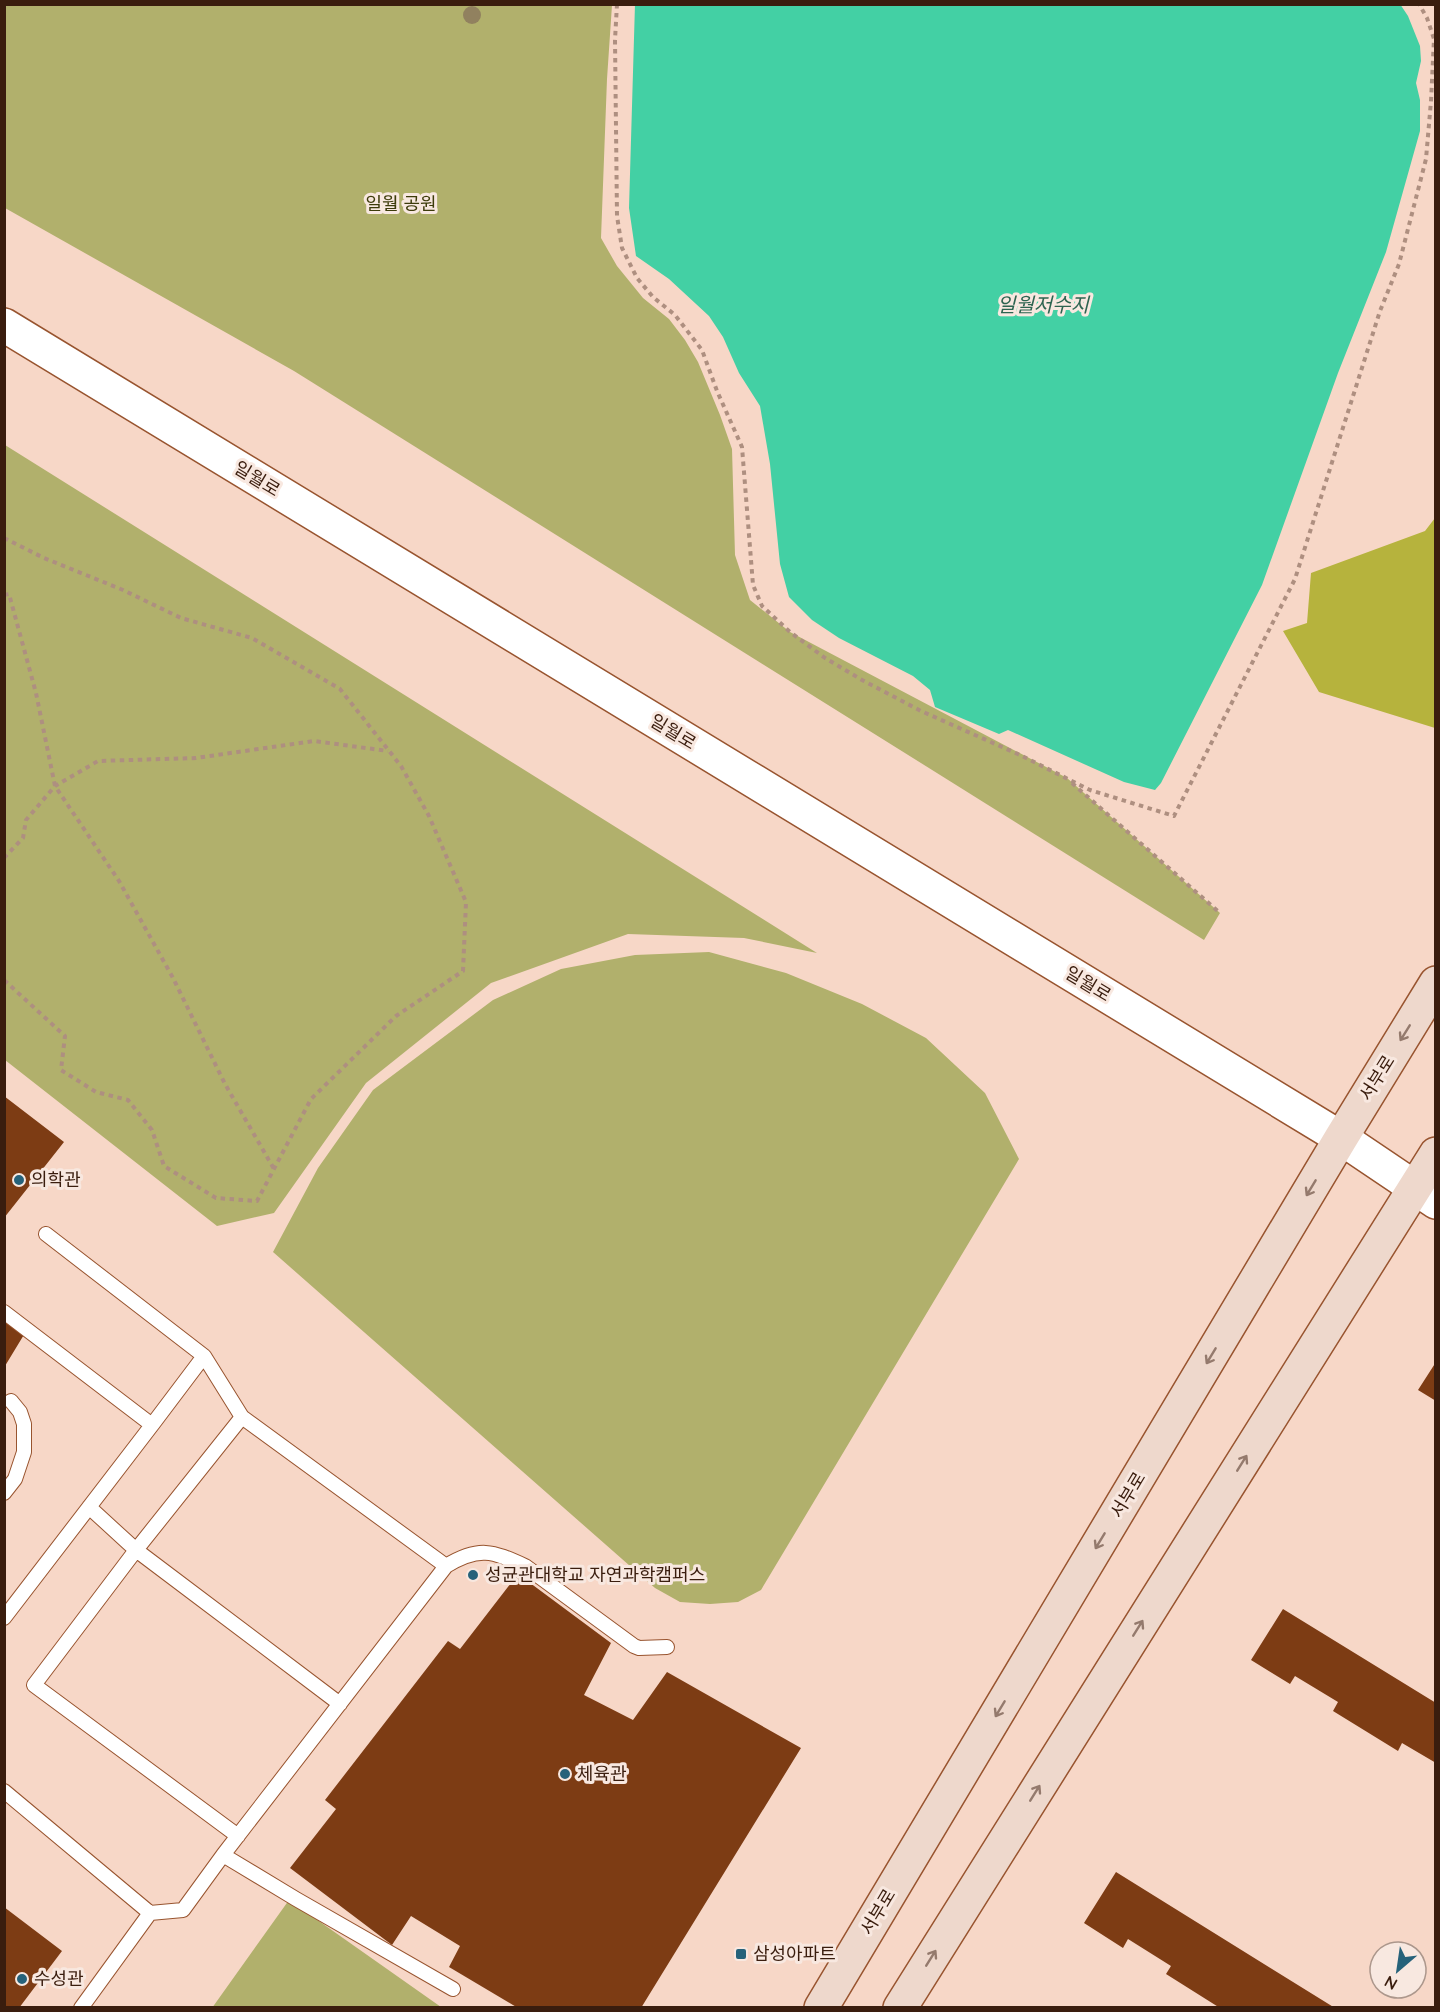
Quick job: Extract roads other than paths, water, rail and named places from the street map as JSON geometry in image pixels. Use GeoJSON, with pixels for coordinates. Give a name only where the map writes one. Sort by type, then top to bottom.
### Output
{"type":"FeatureCollection","features":[{"type":"Feature","properties":{"kind":"main road","name":"서부로"},"geometry":{"type":"LineString","coordinates":[[821,2007],[1436,983]]}},
{"type":"Feature","properties":{"kind":"main road"},"geometry":{"type":"LineString","coordinates":[[900,2007],[1425,1195],[1436,1154]]}},
{"type":"Feature","properties":{"kind":"street","name":"일월로"},"geometry":{"type":"LineString","coordinates":[[4,325],[1341,1138],[1425,1195]]}},
{"type":"Feature","properties":{"kind":"lane"},"geometry":{"type":"LineString","coordinates":[[46,1234],[204,1356],[242,1417],[446,1566]]}},
{"type":"Feature","properties":{"kind":"lane"},"geometry":{"type":"LineString","coordinates":[[4,1312],[152,1425]]}},
{"type":"Feature","properties":{"kind":"lane"},"geometry":{"type":"LineString","coordinates":[[4,1618],[204,1356]]}},
{"type":"Feature","properties":{"kind":"lane"},"geometry":{"type":"LineString","coordinates":[[4,1494],[15,1479],[24,1452],[24,1424],[20,1412],[11,1401]]}},
{"type":"Feature","properties":{"kind":"lane"},"geometry":{"type":"LineString","coordinates":[[238,1836],[34,1684],[136,1550],[242,1417]]}},
{"type":"Feature","properties":{"kind":"lane"},"geometry":{"type":"LineString","coordinates":[[89,1507],[136,1550],[340,1704]]}},
{"type":"Feature","properties":{"kind":"lane"},"geometry":{"type":"LineString","coordinates":[[4,1791],[150,1913],[183,1910],[446,1566],[465,1555],[487,1552],[525,1566],[634,1646],[639,1648],[667,1647]]}},
{"type":"Feature","properties":{"kind":"lane"},"geometry":{"type":"LineString","coordinates":[[223,1855],[453,1989]]}},
{"type":"Feature","properties":{"kind":"lane"},"geometry":{"type":"LineString","coordinates":[[81,2007],[150,1913]]}},
{"type":"Feature","properties":{"kind":"water","name":"일월저수지"},"geometry":{"type":"Polygon","coordinates":[[[635,4],[1400,4],[1408,16],[1420,46],[1421,61],[1416,83],[1420,100],[1420,131],[1386,252],[1338,373],[1262,585],[1161,783],[1155,790],[1124,782],[1008,730],[999,734],[935,707],[930,690],[913,676],[839,638],[812,620],[789,597],[780,564],[770,464],[760,406],[739,373],[723,337],[709,316],[669,279],[636,256],[629,208],[635,4]]]}},
{"type":"Feature","properties":{"kind":"place","name":"의학관"},"geometry":{"type":"Point","coordinates":[19,1180]}},
{"type":"Feature","properties":{"kind":"place","name":"성균관대학교 자연과학캠퍼스"},"geometry":{"type":"Point","coordinates":[473,1575]}},
{"type":"Feature","properties":{"kind":"place","name":"체육관"},"geometry":{"type":"Point","coordinates":[565,1774]}},
{"type":"Feature","properties":{"kind":"place","name":"삼성아파트"},"geometry":{"type":"Point","coordinates":[741,1954]}},
{"type":"Feature","properties":{"kind":"place","name":"수성관"},"geometry":{"type":"Point","coordinates":[22,1979]}},
{"type":"Feature","properties":{"kind":"park label","name":"일월 공원"},"geometry":{"type":"Point","coordinates":[401,204]}}]}
